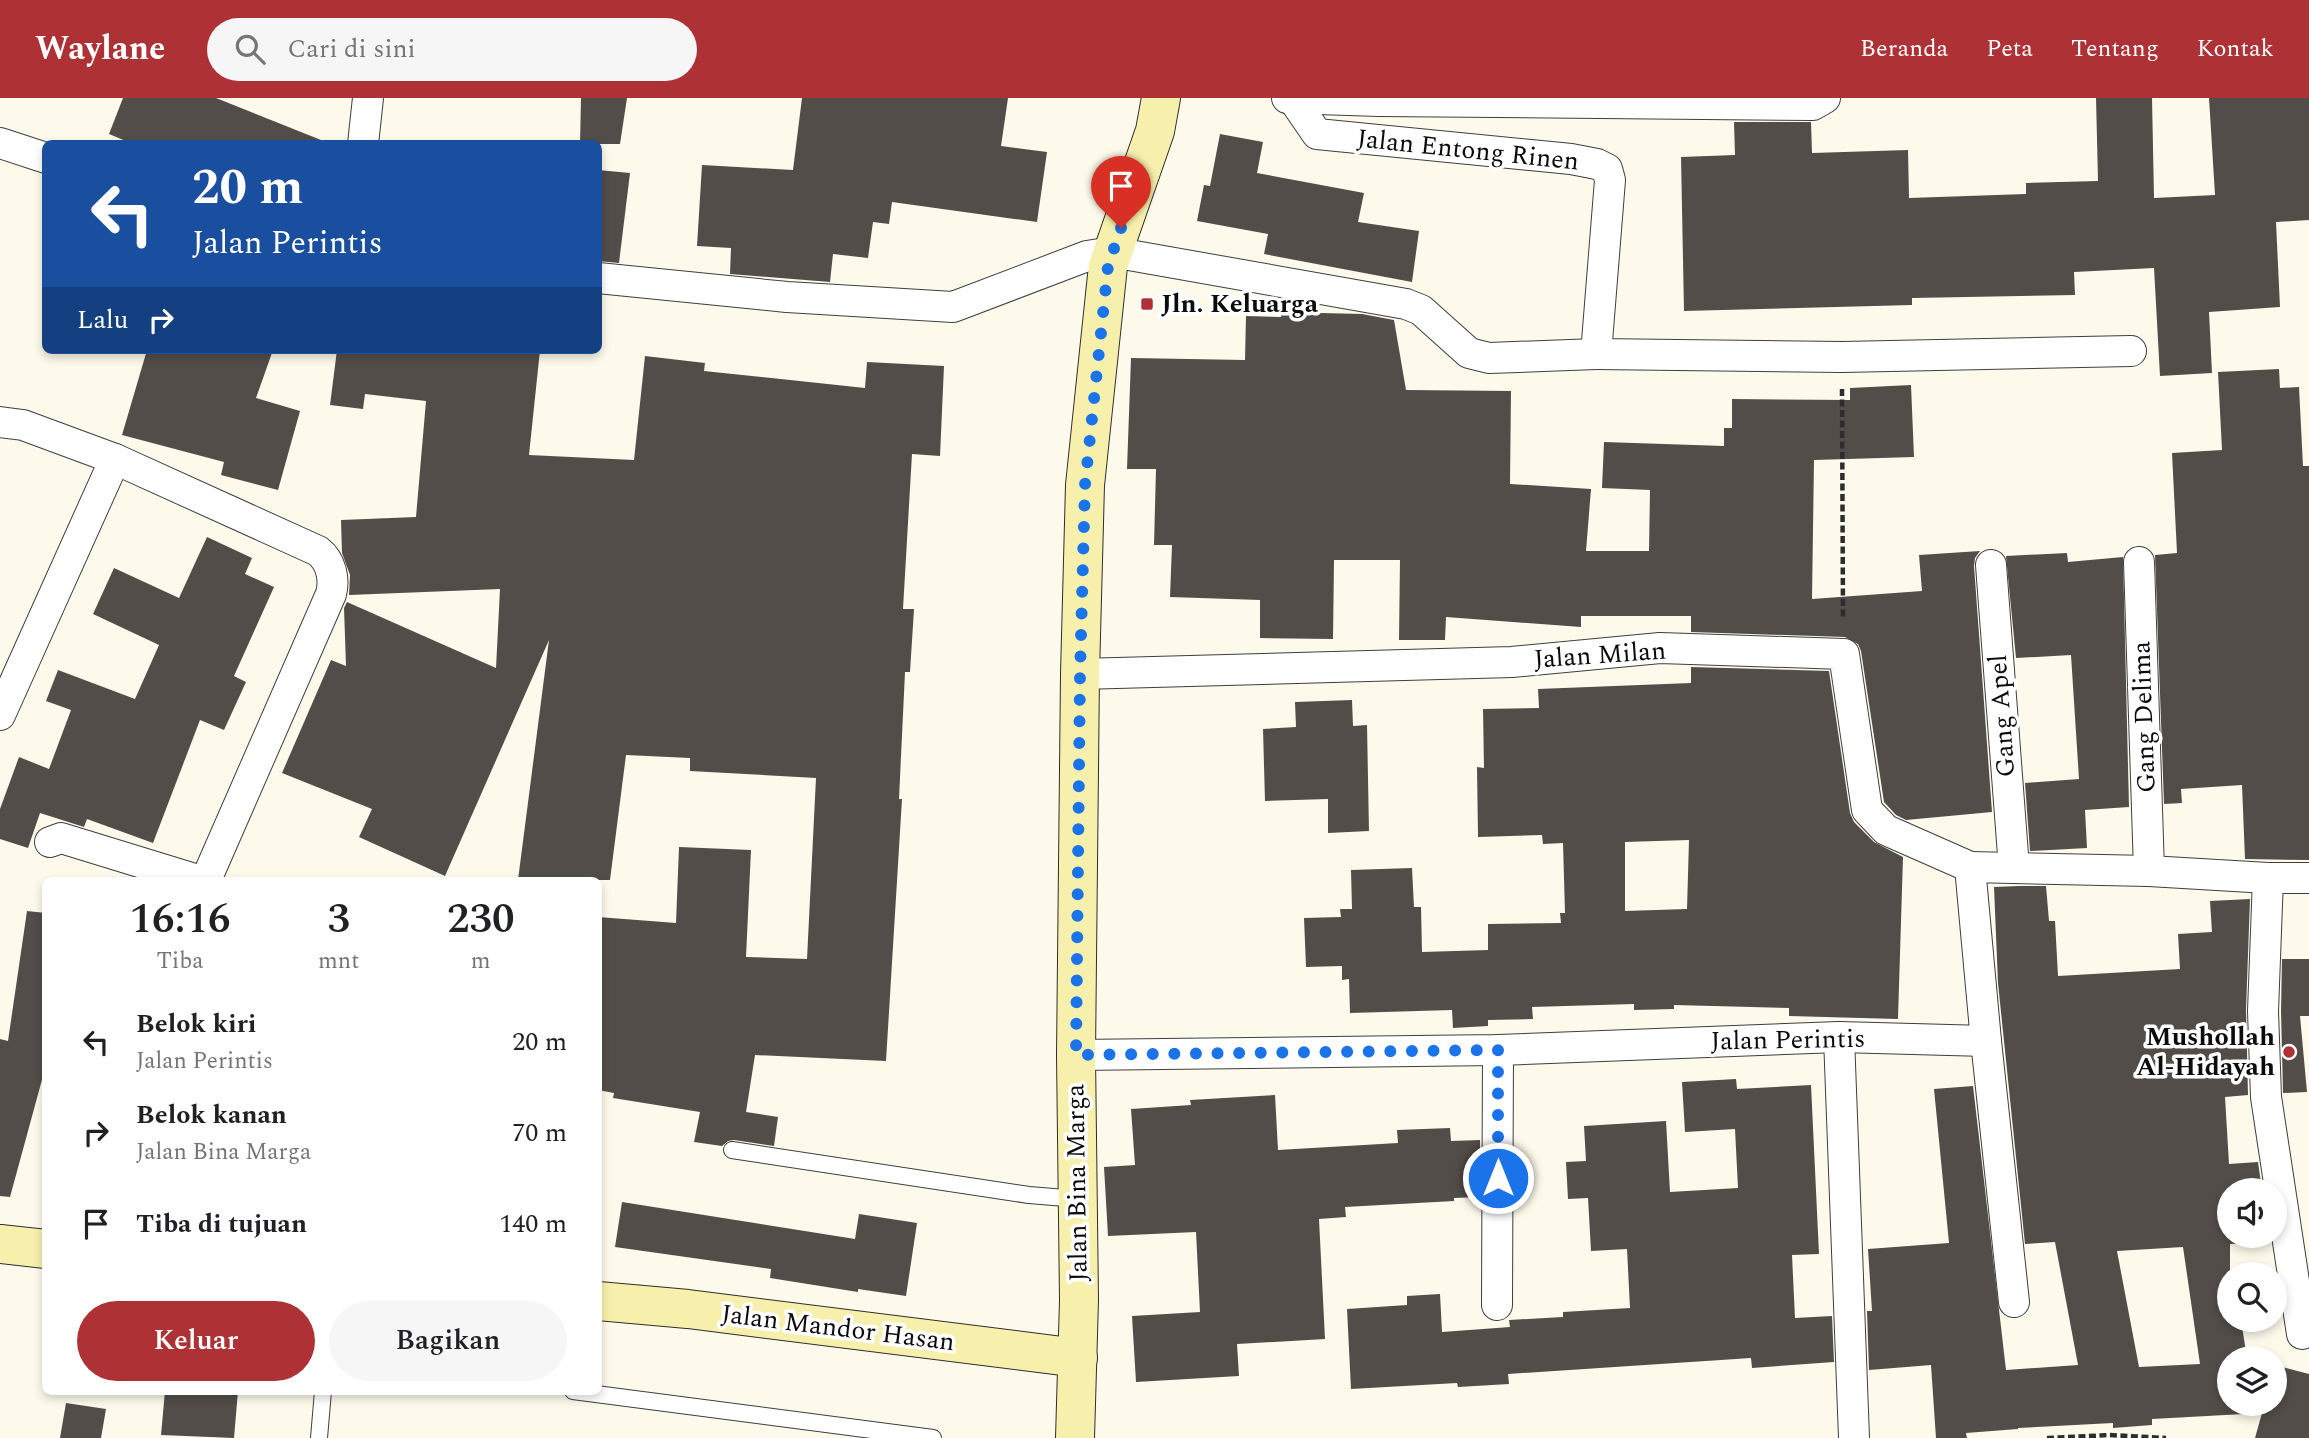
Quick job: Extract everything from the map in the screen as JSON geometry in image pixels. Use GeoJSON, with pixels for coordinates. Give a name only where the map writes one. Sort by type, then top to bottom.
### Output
{"type":"FeatureCollection","features":[{"type":"Feature","properties":{"kind":"street"},"geometry":{"type":"LineString","coordinates":[[363,140],[368,98]]}},
{"type":"Feature","properties":{"kind":"street","name":"Jalan Bina Marga"},"geometry":{"type":"LineString","coordinates":[[1075,1438],[1078,1358],[1076,1055],[1085,485],[1108,266],[1155,131],[1161,98]]}},
{"type":"Feature","properties":{"kind":"street","name":"Jalan Entong Rinen"},"geometry":{"type":"LineString","coordinates":[[1290,99],[1813,105],[1825,98]]}},
{"type":"Feature","properties":{"kind":"street","name":"Jalan Entong Rinen"},"geometry":{"type":"LineString","coordinates":[[1290,99],[1318,134],[1571,159],[1597,164],[1607,169],[1610,180],[1596,354]]}},
{"type":"Feature","properties":{"kind":"street"},"geometry":{"type":"LineString","coordinates":[[0,143],[42,157]]}},
{"type":"Feature","properties":{"kind":"street"},"geometry":{"type":"LineString","coordinates":[[602,278],[787,297],[953,307],[1087,256],[1112,252],[1406,304],[1422,310],[1469,353],[1489,358],[1596,354],[1842,357],[2130,351]]}},
{"type":"Feature","properties":{"kind":"street"},"geometry":{"type":"LineString","coordinates":[[0,422],[23,425],[115,459],[318,551],[328,563],[332,579],[331,594],[209,873],[204,877]]}},
{"type":"Feature","properties":{"kind":"street"},"geometry":{"type":"LineString","coordinates":[[0,715],[115,459]]}},
{"type":"Feature","properties":{"kind":"street","name":"Gang Delima"},"geometry":{"type":"LineString","coordinates":[[2139,562],[2149,872]]}},
{"type":"Feature","properties":{"kind":"street","name":"Gang Apel"},"geometry":{"type":"LineString","coordinates":[[1991,565],[2014,868]]}},
{"type":"Feature","properties":{"kind":"street","name":"Jalan Milan"},"geometry":{"type":"LineString","coordinates":[[1080,674],[1512,662],[1660,649],[1844,654]]}},
{"type":"Feature","properties":{"kind":"street"},"geometry":{"type":"LineString","coordinates":[[1844,654],[1867,810],[1886,830],[1970,866],[2309,878]]}},
{"type":"Feature","properties":{"kind":"street"},"geometry":{"type":"LineString","coordinates":[[50,842],[61,838],[190,877]]}},
{"type":"Feature","properties":{"kind":"street"},"geometry":{"type":"LineString","coordinates":[[1970,866],[2014,1302]]}},
{"type":"Feature","properties":{"kind":"street"},"geometry":{"type":"LineString","coordinates":[[2268,878],[2263,1011],[2266,1097],[2302,1334]]}},
{"type":"Feature","properties":{"kind":"street"},"geometry":{"type":"LineString","coordinates":[[1839,1037],[1854,1438]]}},
{"type":"Feature","properties":{"kind":"street","name":"Jalan Perintis"},"geometry":{"type":"LineString","coordinates":[[1076,1055],[1498,1050],[1839,1037],[1986,1041]]}},
{"type":"Feature","properties":{"kind":"street"},"geometry":{"type":"LineString","coordinates":[[1497,1305],[1498,1050]]}},
{"type":"Feature","properties":{"kind":"street"},"geometry":{"type":"LineString","coordinates":[[0,1244],[42,1249]]}},
{"type":"Feature","properties":{"kind":"street","name":"Jalan Mandor Hasan"},"geometry":{"type":"LineString","coordinates":[[602,1301],[702,1310],[1078,1358]]}},
{"type":"Feature","properties":{"kind":"lane"},"geometry":{"type":"LineString","coordinates":[[732,1150],[1029,1195],[1077,1199]]}},
{"type":"Feature","properties":{"kind":"lane"},"geometry":{"type":"LineString","coordinates":[[319,1438],[324,1395]]}},
{"type":"Feature","properties":{"kind":"lane"},"geometry":{"type":"LineString","coordinates":[[602,1395],[933,1438]]}},
{"type":"Feature","properties":{"kind":"path"},"geometry":{"type":"LineString","coordinates":[[1842,357],[1844,654]]}},
{"type":"Feature","properties":{"kind":"path"},"geometry":{"type":"LineString","coordinates":[[2047,1438],[2109,1435],[2166,1438]]}},
{"type":"Feature","properties":{"kind":"building"},"geometry":{"type":"Polygon","coordinates":[[[123,98],[216,98],[321,140],[123,140],[109,134],[123,98]]]}},
{"type":"Feature","properties":{"kind":"building"},"geometry":{"type":"Polygon","coordinates":[[[581,98],[627,98],[620,144],[602,144],[602,140],[580,140],[581,98]]]}},
{"type":"Feature","properties":{"kind":"building"},"geometry":{"type":"Polygon","coordinates":[[[802,98],[1008,98],[1001,146],[1047,152],[1037,222],[892,202],[889,224],[873,222],[868,258],[833,254],[830,282],[730,274],[731,248],[697,246],[702,165],[793,170],[802,98]]]}},
{"type":"Feature","properties":{"kind":"building"},"geometry":{"type":"Polygon","coordinates":[[[2096,98],[2152,98],[2154,198],[2215,195],[2209,98],[2309,98],[2309,220],[2276,222],[2280,307],[2209,312],[2212,373],[2160,376],[2154,268],[2074,272],[2075,295],[1912,298],[1912,305],[1684,311],[1681,157],[1735,155],[1734,122],[1811,122],[1812,153],[1908,150],[1909,198],[2026,194],[2026,183],[2098,181],[2096,98]]]}},
{"type":"Feature","properties":{"kind":"building"},"geometry":{"type":"Polygon","coordinates":[[[1220,134],[1263,142],[1257,173],[1364,193],[1358,222],[1419,231],[1412,282],[1264,254],[1268,234],[1197,221],[1204,185],[1210,186],[1220,134]]]}},
{"type":"Feature","properties":{"kind":"building"},"geometry":{"type":"Polygon","coordinates":[[[602,170],[630,173],[619,263],[602,261],[602,170]]]}},
{"type":"Feature","properties":{"kind":"building"},"geometry":{"type":"Polygon","coordinates":[[[1281,312],[1362,314],[1394,320],[1406,390],[1511,391],[1510,484],[1591,489],[1586,551],[1649,551],[1650,490],[1602,488],[1604,442],[1724,446],[1724,428],[1732,428],[1732,399],[1850,400],[1850,388],[1911,385],[1914,457],[1814,460],[1812,599],[1922,591],[1919,555],[1980,551],[1974,566],[1992,812],[1906,820],[1896,815],[1884,802],[1861,651],[1858,644],[1845,637],[1691,632],[1691,616],[1581,616],[1581,627],[1446,617],[1445,640],[1399,640],[1400,560],[1334,560],[1333,639],[1260,638],[1260,600],[1170,597],[1172,545],[1154,545],[1156,469],[1127,469],[1131,358],[1245,360],[1246,316],[1281,317],[1281,312]]]}},
{"type":"Feature","properties":{"kind":"building"},"geometry":{"type":"Polygon","coordinates":[[[146,354],[272,354],[256,398],[300,411],[278,490],[221,475],[224,462],[122,435],[146,354]]]}},
{"type":"Feature","properties":{"kind":"building"},"geometry":{"type":"Polygon","coordinates":[[[336,354],[540,354],[529,455],[634,460],[645,356],[705,363],[704,371],[865,388],[867,362],[944,366],[940,456],[912,454],[903,609],[914,609],[910,672],[905,672],[899,799],[902,799],[886,1061],[755,1055],[746,1112],[778,1117],[774,1146],[734,1140],[722,1146],[694,1142],[700,1112],[613,1098],[614,1093],[602,1091],[602,917],[676,923],[679,847],[751,850],[746,957],[807,959],[816,778],[690,771],[690,758],[626,755],[610,880],[602,880],[602,877],[518,877],[549,640],[445,876],[359,837],[372,809],[282,773],[331,660],[346,666],[344,608],[347,602],[496,668],[500,589],[349,595],[350,575],[342,553],[341,520],[416,517],[426,401],[365,394],[363,409],[330,405],[336,354]]]}},
{"type":"Feature","properties":{"kind":"building"},"geometry":{"type":"Polygon","coordinates":[[[2279,369],[2280,388],[2299,387],[2303,466],[2309,466],[2309,860],[2245,859],[2242,785],[2181,789],[2182,803],[2164,804],[2155,555],[2177,553],[2172,453],[2222,450],[2218,372],[2279,369]]]}},
{"type":"Feature","properties":{"kind":"building"},"geometry":{"type":"Polygon","coordinates":[[[207,537],[252,558],[245,574],[274,587],[234,676],[246,682],[224,730],[200,720],[153,843],[87,819],[84,827],[40,813],[28,848],[0,839],[0,809],[19,757],[49,769],[71,710],[46,701],[58,670],[135,699],[159,645],[93,614],[114,568],[179,598],[207,537]]]}},
{"type":"Feature","properties":{"kind":"building"},"geometry":{"type":"Polygon","coordinates":[[[2067,553],[2068,562],[2123,557],[2129,807],[2085,810],[2087,848],[2030,851],[2025,783],[2079,779],[2071,655],[2016,658],[2006,556],[2067,553]]]}},
{"type":"Feature","properties":{"kind":"building"},"geometry":{"type":"Polygon","coordinates":[[[1691,667],[1829,671],[1850,813],[1854,822],[1874,842],[1903,857],[1898,1019],[1789,1016],[1789,1008],[1674,1005],[1674,1009],[1634,1010],[1634,1004],[1532,1007],[1533,1019],[1488,1020],[1488,1026],[1453,1028],[1452,1010],[1350,1013],[1349,979],[1342,980],[1342,966],[1306,967],[1304,918],[1341,917],[1340,909],[1352,909],[1351,870],[1412,868],[1414,907],[1421,907],[1422,952],[1488,950],[1488,924],[1561,923],[1560,913],[1565,913],[1563,843],[1543,844],[1542,835],[1478,837],[1477,767],[1484,768],[1483,709],[1539,708],[1538,689],[1691,683],[1691,667]],[[1689,840],[1625,842],[1625,911],[1687,909],[1689,840]]]}},
{"type":"Feature","properties":{"kind":"building"},"geometry":{"type":"Polygon","coordinates":[[[1352,700],[1353,726],[1367,725],[1369,831],[1328,833],[1328,799],[1265,801],[1263,729],[1296,727],[1295,702],[1352,700]]]}},
{"type":"Feature","properties":{"kind":"building"},"geometry":{"type":"Polygon","coordinates":[[[2046,886],[2049,921],[2055,921],[2058,976],[2180,969],[2178,934],[2212,932],[2210,901],[2250,899],[2246,1010],[2248,1095],[2225,1097],[2229,1164],[2258,1162],[2260,1178],[2217,1178],[2217,1248],[2230,1248],[2230,1262],[2217,1262],[2217,1332],[2243,1332],[2245,1346],[2217,1346],[2217,1415],[2152,1419],[2152,1425],[2113,1428],[2113,1423],[2018,1428],[1966,1433],[1967,1438],[1936,1438],[1931,1365],[1869,1370],[1867,1311],[1872,1311],[1868,1249],[1949,1243],[1934,1089],[1973,1086],[2006,1370],[2078,1365],[2055,1242],[2025,1244],[1998,983],[1994,887],[2046,886]],[[2183,1247],[2117,1251],[2139,1367],[2200,1364],[2183,1247]]]}},
{"type":"Feature","properties":{"kind":"building"},"geometry":{"type":"Polygon","coordinates":[[[27,911],[42,913],[42,1080],[10,1197],[0,1196],[0,1039],[8,1041],[27,911]]]}},
{"type":"Feature","properties":{"kind":"building"},"geometry":{"type":"Polygon","coordinates":[[[2282,959],[2309,959],[2309,1016],[2300,1016],[2307,1092],[2283,1093],[2282,959]]]}},
{"type":"Feature","properties":{"kind":"building"},"geometry":{"type":"Polygon","coordinates":[[[1736,1079],[1737,1089],[1811,1085],[1819,1254],[1792,1255],[1795,1318],[1832,1316],[1834,1362],[1752,1368],[1751,1358],[1508,1374],[1509,1384],[1458,1387],[1457,1383],[1351,1389],[1347,1309],[1407,1305],[1407,1296],[1440,1294],[1442,1332],[1510,1327],[1509,1320],[1563,1317],[1563,1312],[1630,1308],[1627,1249],[1591,1251],[1588,1198],[1568,1199],[1566,1162],[1586,1161],[1584,1126],[1666,1121],[1670,1192],[1738,1188],[1735,1129],[1685,1132],[1682,1082],[1736,1079]]]}},
{"type":"Feature","properties":{"kind":"building"},"geometry":{"type":"Polygon","coordinates":[[[1275,1095],[1278,1150],[1398,1143],[1397,1130],[1450,1128],[1451,1141],[1480,1140],[1480,1197],[1345,1207],[1346,1217],[1319,1219],[1325,1339],[1237,1344],[1239,1376],[1136,1382],[1132,1316],[1200,1312],[1196,1232],[1108,1236],[1104,1167],[1135,1165],[1131,1109],[1191,1105],[1190,1100],[1275,1095]]]}},
{"type":"Feature","properties":{"kind":"building"},"geometry":{"type":"Polygon","coordinates":[[[622,1202],[855,1239],[859,1214],[917,1223],[906,1296],[858,1289],[858,1292],[770,1278],[771,1269],[615,1247],[622,1202]]]}},
{"type":"Feature","properties":{"kind":"building"},"geometry":{"type":"Polygon","coordinates":[[[2287,1368],[2309,1374],[2309,1438],[2255,1438],[2261,1416],[2287,1416],[2287,1368]]]}},
{"type":"Feature","properties":{"kind":"building"},"geometry":{"type":"Polygon","coordinates":[[[165,1395],[238,1395],[234,1438],[161,1435],[165,1395]]]}},
{"type":"Feature","properties":{"kind":"building"},"geometry":{"type":"Polygon","coordinates":[[[66,1403],[106,1409],[101,1438],[60,1438],[66,1403]]]}},
{"type":"Feature","properties":{"kind":"place","name":"Jln. Keluarga"},"geometry":{"type":"Point","coordinates":[1147,304]}},
{"type":"Feature","properties":{"kind":"place","name":"Mushollah Al-Hidayah"},"geometry":{"type":"Point","coordinates":[2289,1052]}},
{"type":"Feature","properties":{"kind":"route"},"geometry":{"type":"LineString","coordinates":[[1121,228],[1108,266],[1085,485],[1076,1055],[1498,1050],[1498,1178]]}}]}
